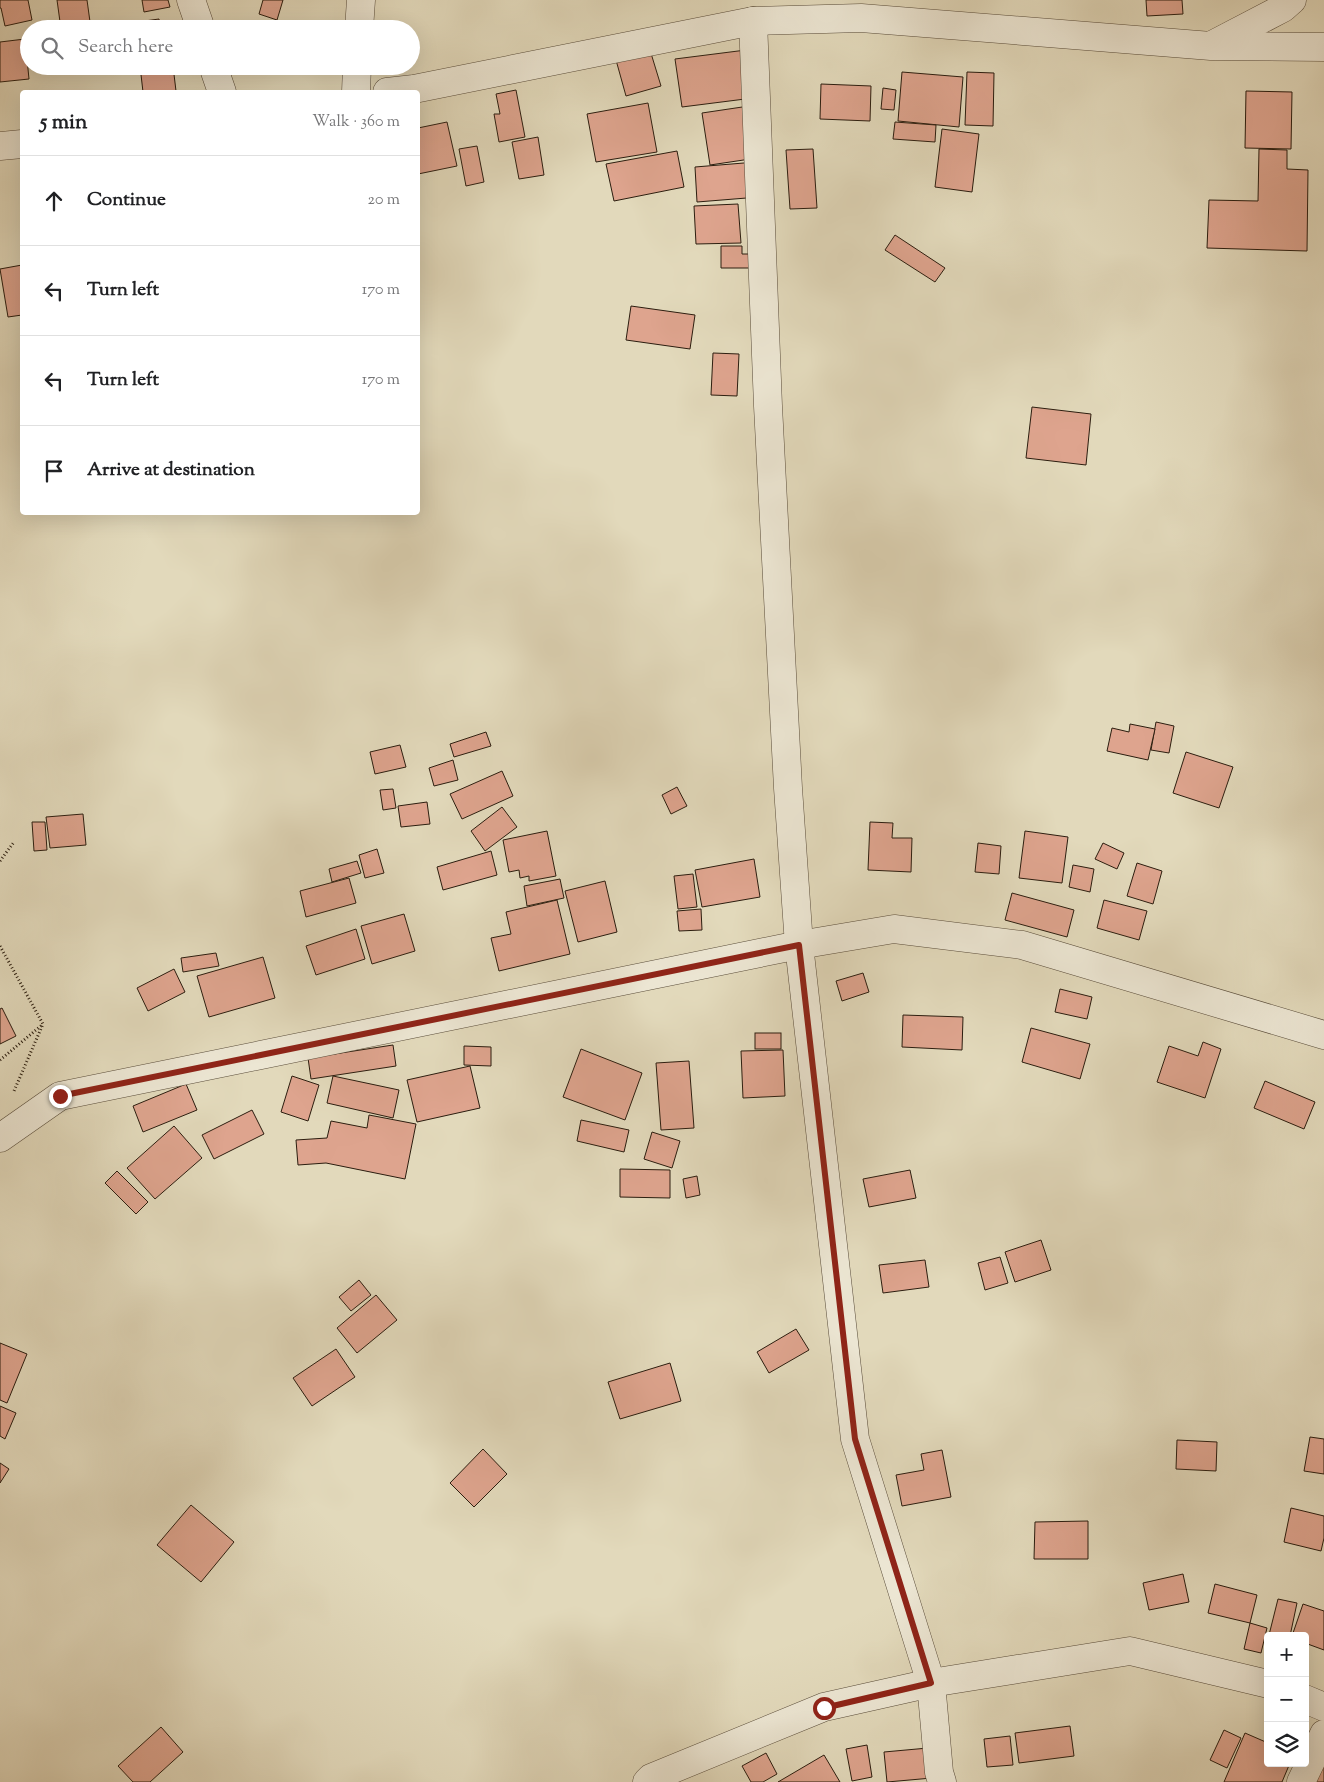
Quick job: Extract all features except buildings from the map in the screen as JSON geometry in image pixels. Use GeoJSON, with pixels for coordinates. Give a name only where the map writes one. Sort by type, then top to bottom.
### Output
{"type":"FeatureCollection","features":[{"type":"Feature","properties":{"kind":"street"},"geometry":{"type":"LineString","coordinates":[[191,0],[198,20]]}},
{"type":"Feature","properties":{"kind":"street"},"geometry":{"type":"LineString","coordinates":[[359,20],[360,0]]}},
{"type":"Feature","properties":{"kind":"street"},"geometry":{"type":"LineString","coordinates":[[1210,46],[1283,8],[1292,0]]}},
{"type":"Feature","properties":{"kind":"street"},"geometry":{"type":"LineString","coordinates":[[402,90],[753,21],[862,18],[1210,46],[1324,47]]}},
{"type":"Feature","properties":{"kind":"street"},"geometry":{"type":"LineString","coordinates":[[753,21],[768,406],[788,788],[799,945],[855,1439],[931,1683],[939,1772],[942,1782]]}},
{"type":"Feature","properties":{"kind":"street"},"geometry":{"type":"LineString","coordinates":[[217,75],[221,90]]}},
{"type":"Feature","properties":{"kind":"street"},"geometry":{"type":"LineString","coordinates":[[356,90],[357,75]]}},
{"type":"Feature","properties":{"kind":"street"},"geometry":{"type":"LineString","coordinates":[[0,146],[20,144]]}},
{"type":"Feature","properties":{"kind":"street"},"geometry":{"type":"LineString","coordinates":[[0,1138],[60,1096],[799,945],[894,929],[1022,945],[1324,1035]]}},
{"type":"Feature","properties":{"kind":"street"},"geometry":{"type":"LineString","coordinates":[[647,1782],[651,1778],[824,1708],[931,1683],[1130,1651],[1264,1683]]}},
{"type":"Feature","properties":{"kind":"street"},"geometry":{"type":"LineString","coordinates":[[1309,1701],[1324,1707]]}},
{"type":"Feature","properties":{"kind":"street"},"geometry":{"type":"LineString","coordinates":[[1301,1782],[1324,1734]]}},
{"type":"Feature","properties":{"kind":"path"},"geometry":{"type":"LineString","coordinates":[[0,861],[14,842]]}},
{"type":"Feature","properties":{"kind":"path"},"geometry":{"type":"LineString","coordinates":[[0,946],[43,1024]]}},
{"type":"Feature","properties":{"kind":"path"},"geometry":{"type":"LineString","coordinates":[[0,1060],[43,1024]]}},
{"type":"Feature","properties":{"kind":"path"},"geometry":{"type":"LineString","coordinates":[[12,1096],[43,1024]]}},
{"type":"Feature","properties":{"kind":"route"},"geometry":{"type":"LineString","coordinates":[[60,1096],[799,945],[855,1439],[931,1683],[824,1708]]}}]}
